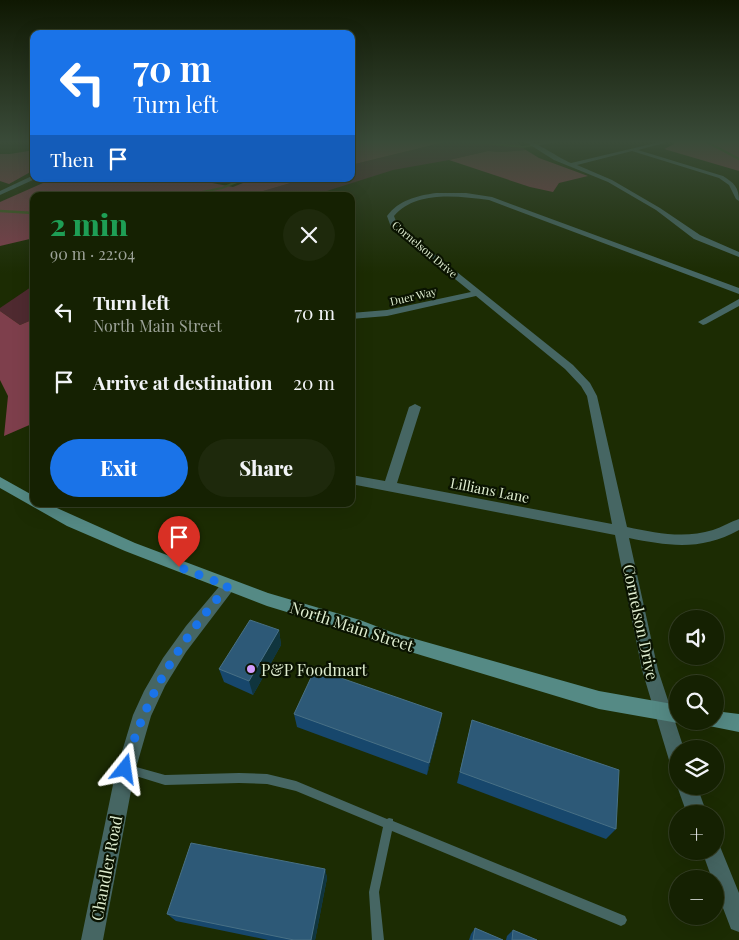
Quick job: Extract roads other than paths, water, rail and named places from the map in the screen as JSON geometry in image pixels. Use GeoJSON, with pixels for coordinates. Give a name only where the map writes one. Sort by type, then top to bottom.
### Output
{"type":"FeatureCollection","features":[{"type":"Feature","properties":{"kind":"main road","name":"North Main Street"},"geometry":{"type":"LineString","coordinates":[[0,482],[30,500]]}},
{"type":"Feature","properties":{"kind":"main road","name":"North Main Street"},"geometry":{"type":"LineString","coordinates":[[43,507],[130,547],[228,586],[394,640],[599,700],[669,712]]}},
{"type":"Feature","properties":{"kind":"main road"},"geometry":{"type":"LineString","coordinates":[[724,721],[739,723]]}},
{"type":"Feature","properties":{"kind":"street"},"geometry":{"type":"LineString","coordinates":[[0,193],[17,185]]}},
{"type":"Feature","properties":{"kind":"street"},"geometry":{"type":"LineString","coordinates":[[617,185],[656,208],[697,237],[739,255]]}},
{"type":"Feature","properties":{"kind":"street"},"geometry":{"type":"LineString","coordinates":[[732,185],[739,199]]}},
{"type":"Feature","properties":{"kind":"street","name":"Cornelson Drive"},"geometry":{"type":"LineString","coordinates":[[669,710],[650,670],[592,396],[582,380],[569,367],[390,220],[392,212],[404,204],[425,197],[464,196],[490,198],[739,291]]}},
{"type":"Feature","properties":{"kind":"street","name":"Duer Way"},"geometry":{"type":"LineString","coordinates":[[355,316],[387,313],[478,293]]}},
{"type":"Feature","properties":{"kind":"street"},"geometry":{"type":"LineString","coordinates":[[703,322],[739,302]]}},
{"type":"Feature","properties":{"kind":"street"},"geometry":{"type":"LineString","coordinates":[[389,487],[415,407]]}},
{"type":"Feature","properties":{"kind":"street","name":"Lillians Lane"},"geometry":{"type":"LineString","coordinates":[[355,481],[622,532]]}},
{"type":"Feature","properties":{"kind":"street"},"geometry":{"type":"LineString","coordinates":[[622,532],[666,540],[696,539],[724,533],[739,524]]}},
{"type":"Feature","properties":{"kind":"street","name":"Chandler Road"},"geometry":{"type":"LineString","coordinates":[[92,940],[103,892],[125,769],[143,713],[156,686],[228,586]]}},
{"type":"Feature","properties":{"kind":"street"},"geometry":{"type":"LineString","coordinates":[[715,860],[739,921]]}},
{"type":"Feature","properties":{"kind":"lane"},"geometry":{"type":"LineString","coordinates":[[125,769],[165,780],[267,779],[296,786],[621,920]]}},
{"type":"Feature","properties":{"kind":"lane"},"geometry":{"type":"LineString","coordinates":[[378,940],[374,892],[389,823]]}},
{"type":"Feature","properties":{"kind":"waterway"},"geometry":{"type":"LineString","coordinates":[[202,192],[230,185]]}},
{"type":"Feature","properties":{"kind":"waterway"},"geometry":{"type":"LineString","coordinates":[[0,211],[30,213]]}},
{"type":"Feature","properties":{"kind":"place","name":"P&P Foodmart"},"geometry":{"type":"Point","coordinates":[251,669]}}]}
